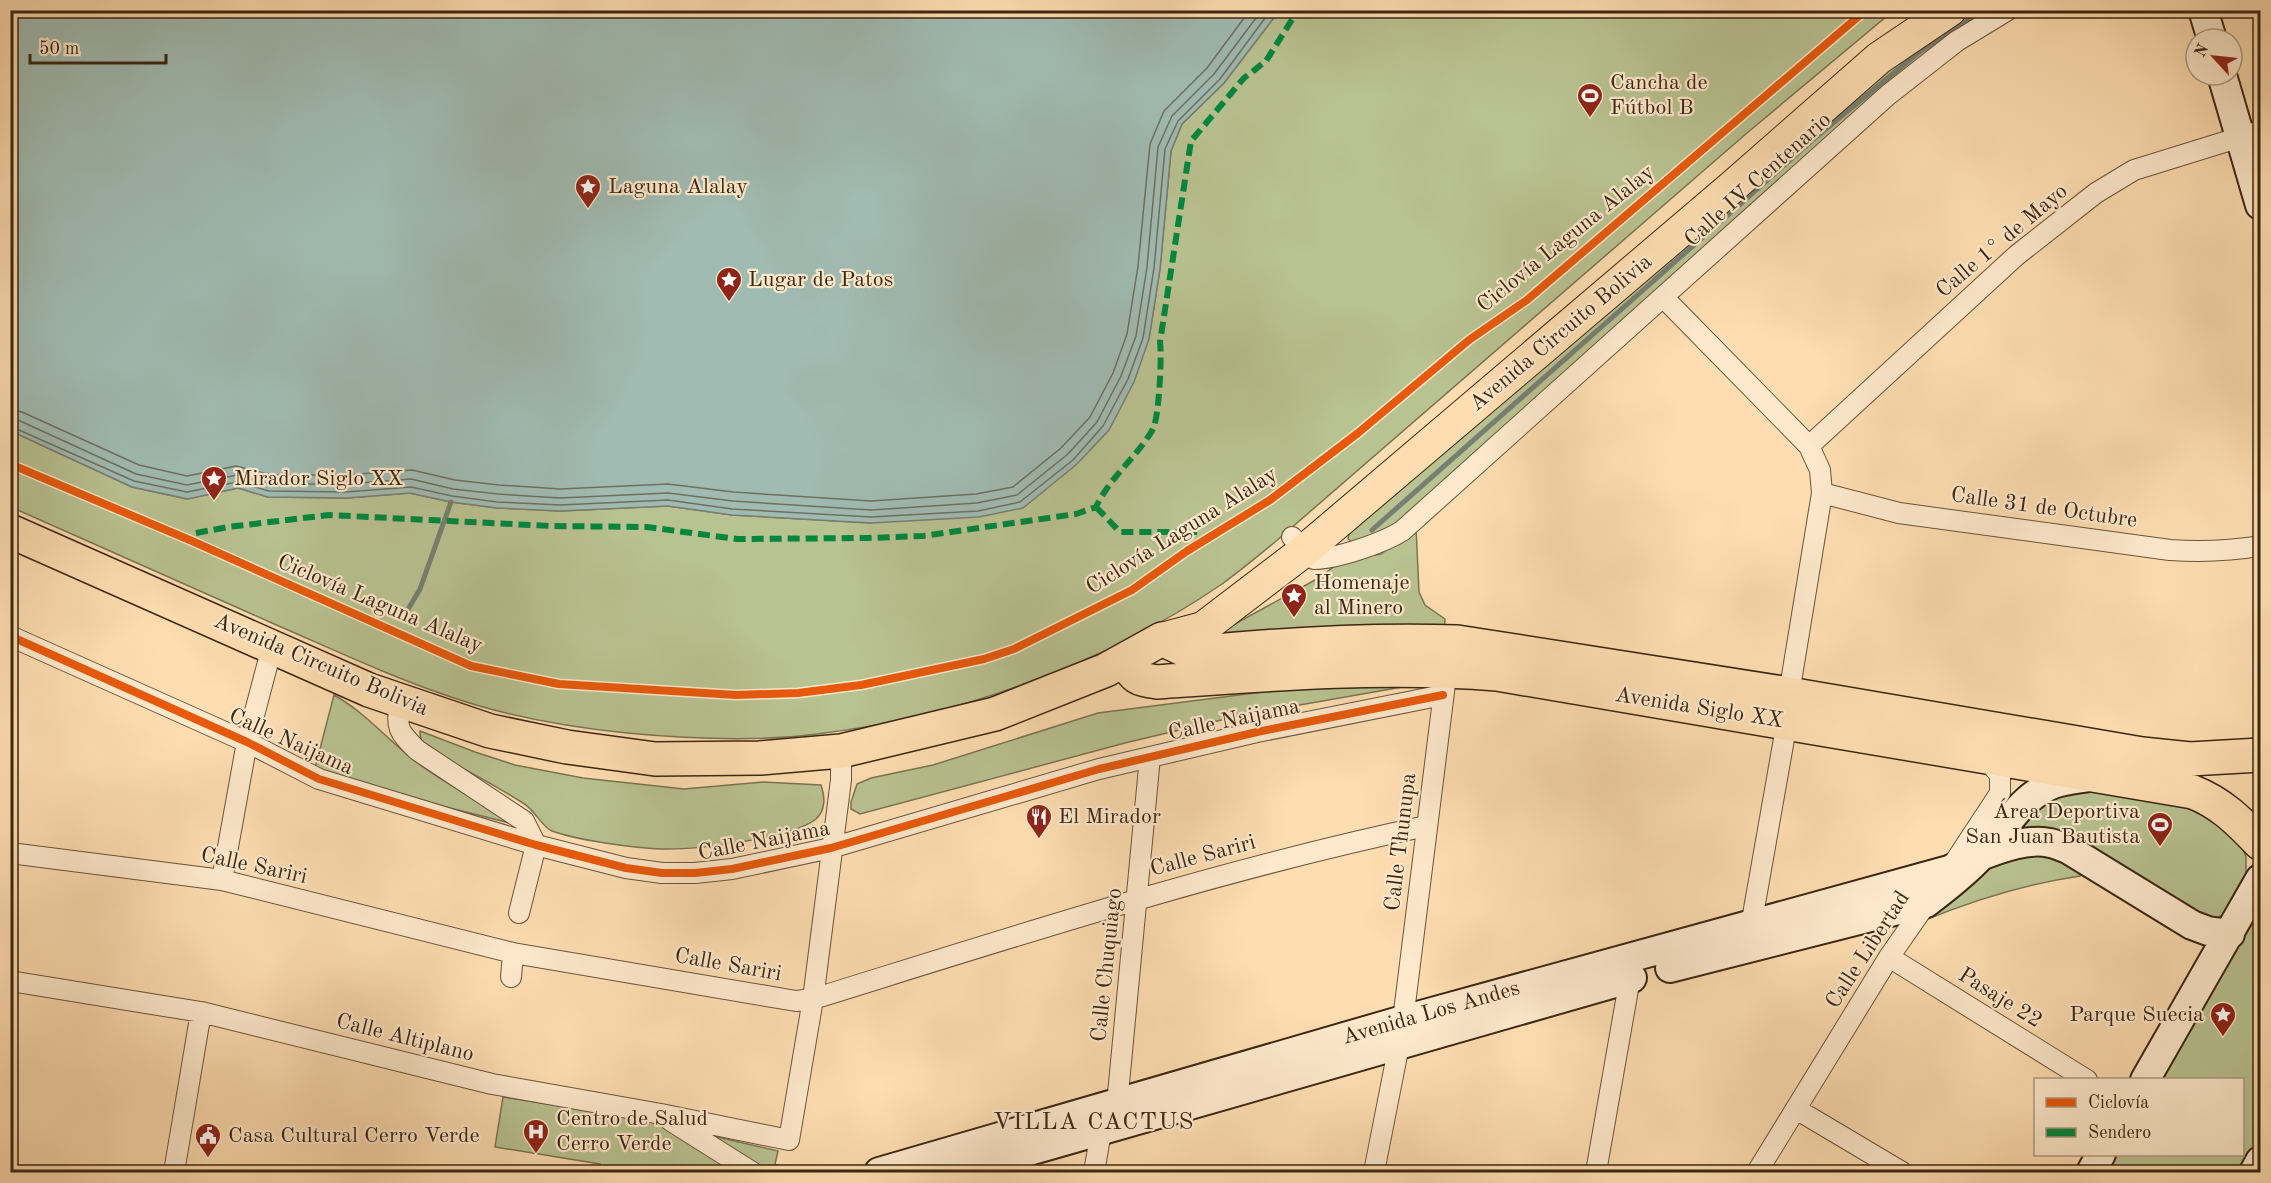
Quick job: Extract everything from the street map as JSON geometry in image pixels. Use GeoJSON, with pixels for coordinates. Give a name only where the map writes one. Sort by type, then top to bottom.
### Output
{"type":"FeatureCollection","features":[{"type":"Feature","properties":{"kind":"highway","name":"Avenida Circuito Bolivia"},"geometry":{"type":"LineString","coordinates":[[10,531],[400,702],[490,731],[567,747],[655,759],[760,758],[841,751],[995,714],[1059,690],[1125,660],[1162,639]]}},
{"type":"Feature","properties":{"kind":"highway","name":"Avenida Siglo XX"},"geometry":{"type":"LineString","coordinates":[[1162,639],[1187,651],[1308,643],[1415,640],[1457,642],[1788,708],[1984,756],[2193,792],[2225,808],[2260,843]]}},
{"type":"Feature","properties":{"kind":"highway","name":"Avenida Siglo XX"},"geometry":{"type":"LineString","coordinates":[[1125,660],[1132,674],[1142,680],[1157,682],[1249,676],[1445,682],[1497,674],[1788,708],[2142,754],[2190,759],[2260,755]]}},
{"type":"Feature","properties":{"kind":"main road","name":"Avenida Circuito Bolivia"},"geometry":{"type":"LineString","coordinates":[[1162,639],[1203,628],[1246,597],[1298,544],[1856,55],[1917,10]]}},
{"type":"Feature","properties":{"kind":"main road","name":"Avenida Circuito Bolivia"},"geometry":{"type":"LineString","coordinates":[[1298,544],[1732,187],[1880,58],[1950,10]]}},
{"type":"Feature","properties":{"kind":"street","name":"Calle IV Centenario"},"geometry":{"type":"LineString","coordinates":[[1298,544],[1314,559],[1327,559],[1387,541],[1402,531],[1888,95],[1958,41],[2008,10]]}},
{"type":"Feature","properties":{"kind":"street"},"geometry":{"type":"LineString","coordinates":[[2203,10],[2208,27]]}},
{"type":"Feature","properties":{"kind":"street"},"geometry":{"type":"LineString","coordinates":[[2228,87],[2250,134],[2260,205]]}},
{"type":"Feature","properties":{"kind":"street","name":"Calle 1° de Mayo"},"geometry":{"type":"LineString","coordinates":[[1809,446],[2017,255],[2096,193],[2134,170],[2250,134]]}},
{"type":"Feature","properties":{"kind":"street"},"geometry":{"type":"LineString","coordinates":[[1663,297],[1809,446],[1820,470],[1822,493],[1751,926]]}},
{"type":"Feature","properties":{"kind":"street","name":"Calle 31 de Octubre"},"geometry":{"type":"LineString","coordinates":[[1822,493],[1899,513],[2170,550],[2230,551],[2260,546]]}},
{"type":"Feature","properties":{"kind":"street","name":"Calle Naijama"},"geometry":{"type":"LineString","coordinates":[[10,636],[247,742],[319,779],[536,845],[626,868],[673,873],[732,869],[831,848],[1021,791],[1150,756],[1257,732],[1445,682]]}},
{"type":"Feature","properties":{"kind":"street"},"geometry":{"type":"LineString","coordinates":[[222,880],[247,742],[272,646]]}},
{"type":"Feature","properties":{"kind":"street","name":"Calle Thunupa"},"geometry":{"type":"LineString","coordinates":[[1374,1173],[1401,1032],[1445,682]]}},
{"type":"Feature","properties":{"kind":"street"},"geometry":{"type":"LineString","coordinates":[[400,702],[396,724],[405,738],[428,758],[524,821],[536,845],[519,913]]}},
{"type":"Feature","properties":{"kind":"street"},"geometry":{"type":"LineString","coordinates":[[813,999],[841,780],[841,751]]}},
{"type":"Feature","properties":{"kind":"street","name":"Calle Chuquiago"},"geometry":{"type":"LineString","coordinates":[[1094,1173],[1101,1132],[1117,1104],[1150,756]]}},
{"type":"Feature","properties":{"kind":"street","name":"Calle Libertad"},"geometry":{"type":"LineString","coordinates":[[1757,1173],[1888,957],[2000,793],[2000,775],[1984,756]]}},
{"type":"Feature","properties":{"kind":"street","name":"Avenida Los Andes"},"geometry":{"type":"LineString","coordinates":[[879,1173],[1117,1104],[1926,903],[1982,854],[2021,805],[2035,794],[2054,784],[2102,775]]}},
{"type":"Feature","properties":{"kind":"street","name":"Calle Sariri"},"geometry":{"type":"LineString","coordinates":[[10,853],[222,880],[513,953],[796,1000],[813,999],[1138,898],[1361,840],[1426,826]]}},
{"type":"Feature","properties":{"kind":"street","name":"Avenida Los Andes"},"geometry":{"type":"LineString","coordinates":[[956,1173],[1101,1132],[1401,1032],[1751,926],[1949,870],[1982,854],[2032,843],[2049,842],[2068,849],[2192,926],[2230,934]]}},
{"type":"Feature","properties":{"kind":"street"},"geometry":{"type":"LineString","coordinates":[[2146,1078],[2260,879]]}},
{"type":"Feature","properties":{"kind":"street"},"geometry":{"type":"LineString","coordinates":[[511,977],[513,953]]}},
{"type":"Feature","properties":{"kind":"street","name":"Pasaje 22"},"geometry":{"type":"LineString","coordinates":[[1888,957],[2084,1078]]}},
{"type":"Feature","properties":{"kind":"street"},"geometry":{"type":"LineString","coordinates":[[1596,1173],[1630,978]]}},
{"type":"Feature","properties":{"kind":"street","name":"Calle Altiplano"},"geometry":{"type":"LineString","coordinates":[[10,981],[201,1012],[492,1084],[661,1114],[789,1140],[813,999]]}},
{"type":"Feature","properties":{"kind":"street"},"geometry":{"type":"LineString","coordinates":[[174,1173],[201,1012]]}},
{"type":"Feature","properties":{"kind":"street"},"geometry":{"type":"LineString","coordinates":[[1796,1109],[1902,1173]]}},
{"type":"Feature","properties":{"kind":"street"},"geometry":{"type":"LineString","coordinates":[[661,1114],[752,1173]]}},
{"type":"Feature","properties":{"kind":"street"},"geometry":{"type":"LineString","coordinates":[[2091,1173],[2100,1156]]}},
{"type":"Feature","properties":{"kind":"street"},"geometry":{"type":"LineString","coordinates":[[2254,1173],[2260,1161]]}},
{"type":"Feature","properties":{"kind":"green space"},"geometry":{"type":"Polygon","coordinates":[[[1279,11],[1893,11],[1747,133],[1275,542],[1222,584],[1130,639],[1080,662],[1028,683],[922,715],[817,734],[746,739],[627,733],[583,728],[518,716],[475,705],[385,672],[11,507],[11,431],[132,487],[187,499],[238,488],[268,497],[347,498],[410,493],[451,502],[497,508],[560,511],[668,506],[732,515],[871,523],[1149,339],[1160,269],[1171,151],[1182,124],[1224,83],[1279,11]]]}},
{"type":"Feature","properties":{"kind":"green space"},"geometry":{"type":"Polygon","coordinates":[[[1968,11],[1992,11],[1400,523],[1385,532],[1352,542],[1348,539],[1349,534],[1792,148],[1921,43],[1968,11]]]}},
{"type":"Feature","properties":{"kind":"green space"},"geometry":{"type":"Polygon","coordinates":[[[1416,527],[1419,592],[1425,605],[1445,619],[1444,633],[1215,635],[1315,580],[1338,564],[1381,554],[1416,527]]]}},
{"type":"Feature","properties":{"kind":"green space"},"geometry":{"type":"Polygon","coordinates":[[[1358,683],[1408,686],[1238,716],[1125,743],[860,814],[851,809],[857,784],[871,778],[933,765],[1098,713],[1278,690],[1358,683]]]}},
{"type":"Feature","properties":{"kind":"green space"},"geometry":{"type":"Polygon","coordinates":[[[334,695],[358,711],[423,767],[498,814],[506,822],[390,793],[315,768],[334,695]]]}},
{"type":"Feature","properties":{"kind":"green space"},"geometry":{"type":"Polygon","coordinates":[[[420,731],[515,765],[583,778],[684,789],[763,782],[821,785],[824,798],[823,807],[816,819],[803,826],[764,838],[741,842],[695,848],[660,849],[590,840],[548,829],[523,803],[431,751],[422,743],[420,731]]]}},
{"type":"Feature","properties":{"kind":"green space","name":"Área Deportiva San Juan Bautista"},"geometry":{"type":"Polygon","coordinates":[[[2072,788],[2181,801],[2239,837],[2246,857],[2246,876],[2227,913],[2212,920],[2018,838],[2024,813],[2072,788]]]}},
{"type":"Feature","properties":{"kind":"green space"},"geometry":{"type":"Polygon","coordinates":[[[2029,852],[2085,866],[2080,876],[2040,883],[2000,894],[1923,921],[1991,862],[2029,852]]]}},
{"type":"Feature","properties":{"kind":"green space","name":"Parque Suecia"},"geometry":{"type":"Polygon","coordinates":[[[2260,910],[2260,1140],[2241,1172],[2106,1172],[2116,1156],[2244,1156],[2244,1078],[2162,1078],[2260,910]]]}},
{"type":"Feature","properties":{"kind":"green space"},"geometry":{"type":"Polygon","coordinates":[[[503,1097],[655,1121],[742,1172],[603,1172],[600,1164],[495,1147],[503,1097]]]}},
{"type":"Feature","properties":{"kind":"green space"},"geometry":{"type":"Polygon","coordinates":[[[708,1135],[778,1151],[775,1164],[788,1172],[767,1172],[708,1135]]]}},
{"type":"Feature","properties":{"kind":"water","name":"Laguna Alalay"},"geometry":{"type":"Polygon","coordinates":[[[11,10],[1279,11],[1224,83],[1182,124],[1171,151],[1160,269],[1149,339],[1134,382],[1109,430],[1077,464],[1023,508],[979,517],[871,523],[732,515],[668,506],[560,511],[497,508],[451,502],[410,493],[347,498],[268,497],[238,488],[188,499],[132,487],[11,431],[11,10]]]}},
{"type":"Feature","properties":{"kind":"waterway"},"geometry":{"type":"LineString","coordinates":[[1372,530],[1816,137],[1918,53],[1983,10]]}},
{"type":"Feature","properties":{"kind":"waterway"},"geometry":{"type":"LineString","coordinates":[[403,618],[420,589],[451,502]]}},
{"type":"Feature","properties":{"kind":"marked path"},"geometry":{"type":"LineString","coordinates":[[196,533],[329,515],[551,526],[647,527],[737,539],[868,538],[923,536],[1076,514],[1096,507],[1109,486],[1147,439],[1155,422],[1161,360],[1160,342],[1191,141],[1244,78],[1266,61],[1298,10]]}},
{"type":"Feature","properties":{"kind":"marked path"},"geometry":{"type":"LineString","coordinates":[[1096,507],[1120,532],[1197,532]]}},
{"type":"Feature","properties":{"kind":"cycle path","name":"Ciclovía Laguna Alalay"},"geometry":{"type":"LineString","coordinates":[[10,464],[192,541],[471,666],[559,684],[736,695],[798,693],[861,685],[984,659],[1014,649],[1132,590],[1187,551],[1270,500],[1358,433],[1469,340],[1527,300],[1866,10]]}},
{"type":"Feature","properties":{"kind":"cycle path"},"geometry":{"type":"LineString","coordinates":[[10,636],[247,742],[319,779],[536,845],[626,868],[662,873],[695,873],[732,869],[831,848],[1099,769],[1257,732],[1443,695]]}},
{"type":"Feature","properties":{"kind":"place","name":"Cancha de Fútbol B"},"geometry":{"type":"Point","coordinates":[1590,119]}},
{"type":"Feature","properties":{"kind":"place","name":"Laguna Alalay"},"geometry":{"type":"Point","coordinates":[588,210]}},
{"type":"Feature","properties":{"kind":"place","name":"Lugar de Patos"},"geometry":{"type":"Point","coordinates":[729,303]}},
{"type":"Feature","properties":{"kind":"place","name":"Mirador Siglo XX"},"geometry":{"type":"Point","coordinates":[214,502]}},
{"type":"Feature","properties":{"kind":"place","name":"Homenaje al Minero"},"geometry":{"type":"Point","coordinates":[1294,619]}},
{"type":"Feature","properties":{"kind":"place","name":"El Mirador"},"geometry":{"type":"Point","coordinates":[1039,840]}},
{"type":"Feature","properties":{"kind":"place","name":"Área Deportiva San Juan Bautista"},"geometry":{"type":"Point","coordinates":[2160,848]}},
{"type":"Feature","properties":{"kind":"place","name":"Parque Suecia"},"geometry":{"type":"Point","coordinates":[2223,1038]}},
{"type":"Feature","properties":{"kind":"place","name":"Centro de Salud Cerro Verde"},"geometry":{"type":"Point","coordinates":[536,1155]}},
{"type":"Feature","properties":{"kind":"place","name":"Casa Cultural Cerro Verde"},"geometry":{"type":"Point","coordinates":[208,1159]}},
{"type":"Feature","properties":{"kind":"district","name":"VILLA CACTUS"},"geometry":{"type":"Point","coordinates":[1094,1123]}}]}
